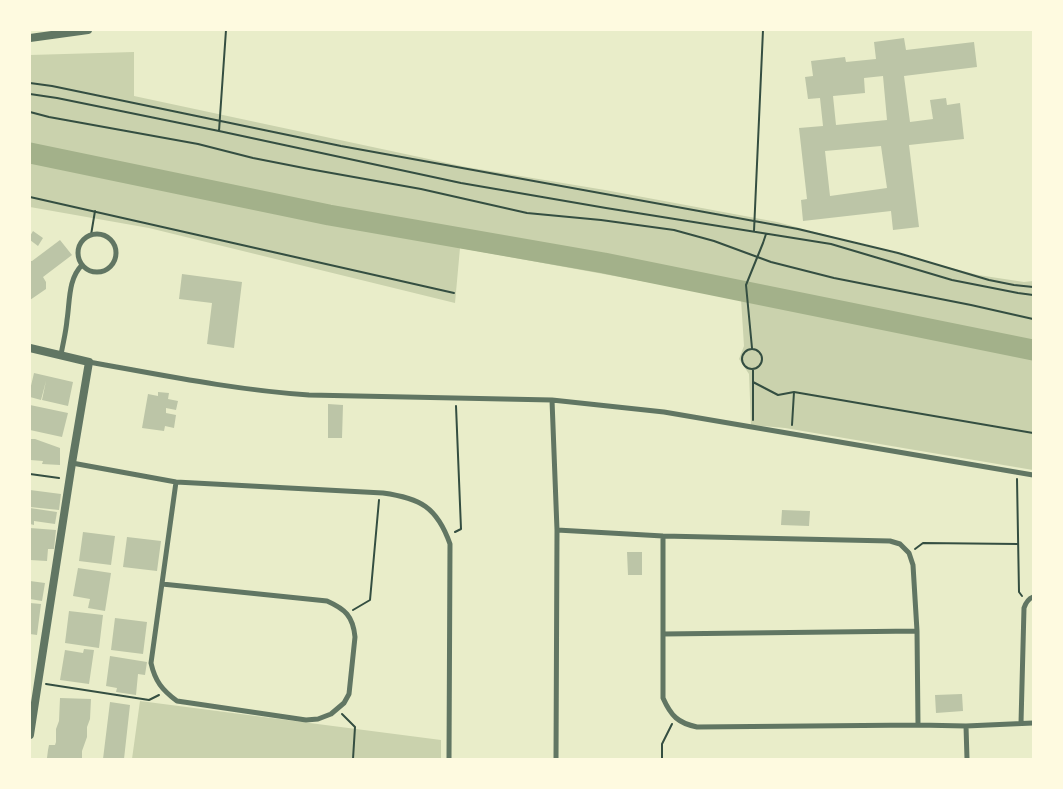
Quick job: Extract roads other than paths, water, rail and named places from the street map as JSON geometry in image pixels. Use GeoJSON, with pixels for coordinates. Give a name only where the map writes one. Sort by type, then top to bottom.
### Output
{"type":"FeatureCollection","features":[{"type":"Feature","properties":{"kind":"street"},"geometry":{"type":"LineString","coordinates":[[30,38],[88,30]]}},
{"type":"Feature","properties":{"kind":"street"},"geometry":{"type":"LineString","coordinates":[[91,235],[103,235],[113,242],[116,248],[115,262],[106,271],[92,272],[82,265],[78,254],[79,248],[82,242],[91,235]]}},
{"type":"Feature","properties":{"kind":"street"},"geometry":{"type":"LineString","coordinates":[[61,355],[71,284],[76,271],[82,265]]}},
{"type":"Feature","properties":{"kind":"street"},"geometry":{"type":"LineString","coordinates":[[30,348],[89,362],[221,386],[271,392],[309,395],[552,400],[664,412],[1033,475]]}},
{"type":"Feature","properties":{"kind":"street"},"geometry":{"type":"LineString","coordinates":[[30,734],[89,362]]}},
{"type":"Feature","properties":{"kind":"street"},"geometry":{"type":"LineString","coordinates":[[552,400],[556,530],[556,759]]}},
{"type":"Feature","properties":{"kind":"street"},"geometry":{"type":"LineString","coordinates":[[72,463],[176,482],[399,495],[413,499],[433,512],[446,531],[450,544],[449,759]]}},
{"type":"Feature","properties":{"kind":"street"},"geometry":{"type":"LineString","coordinates":[[162,584],[327,601],[341,607],[350,618],[354,628],[355,638],[350,694],[344,703],[331,714],[318,720],[306,720],[177,701],[160,685],[154,675],[151,663],[176,482]]}},
{"type":"Feature","properties":{"kind":"street"},"geometry":{"type":"LineString","coordinates":[[556,530],[663,536],[890,541],[900,544],[909,553],[913,565],[917,632],[918,725]]}},
{"type":"Feature","properties":{"kind":"street"},"geometry":{"type":"LineString","coordinates":[[663,536],[663,698],[668,710],[686,725],[697,727],[966,726],[1033,723]]}},
{"type":"Feature","properties":{"kind":"street"},"geometry":{"type":"LineString","coordinates":[[1021,723],[1024,608],[1026,602],[1033,597]]}},
{"type":"Feature","properties":{"kind":"street"},"geometry":{"type":"LineString","coordinates":[[663,634],[917,632]]}},
{"type":"Feature","properties":{"kind":"street"},"geometry":{"type":"LineString","coordinates":[[966,726],[967,759]]}},
{"type":"Feature","properties":{"kind":"waterway"},"geometry":{"type":"LineString","coordinates":[[30,153],[329,215],[604,263],[1033,350]]}}]}
